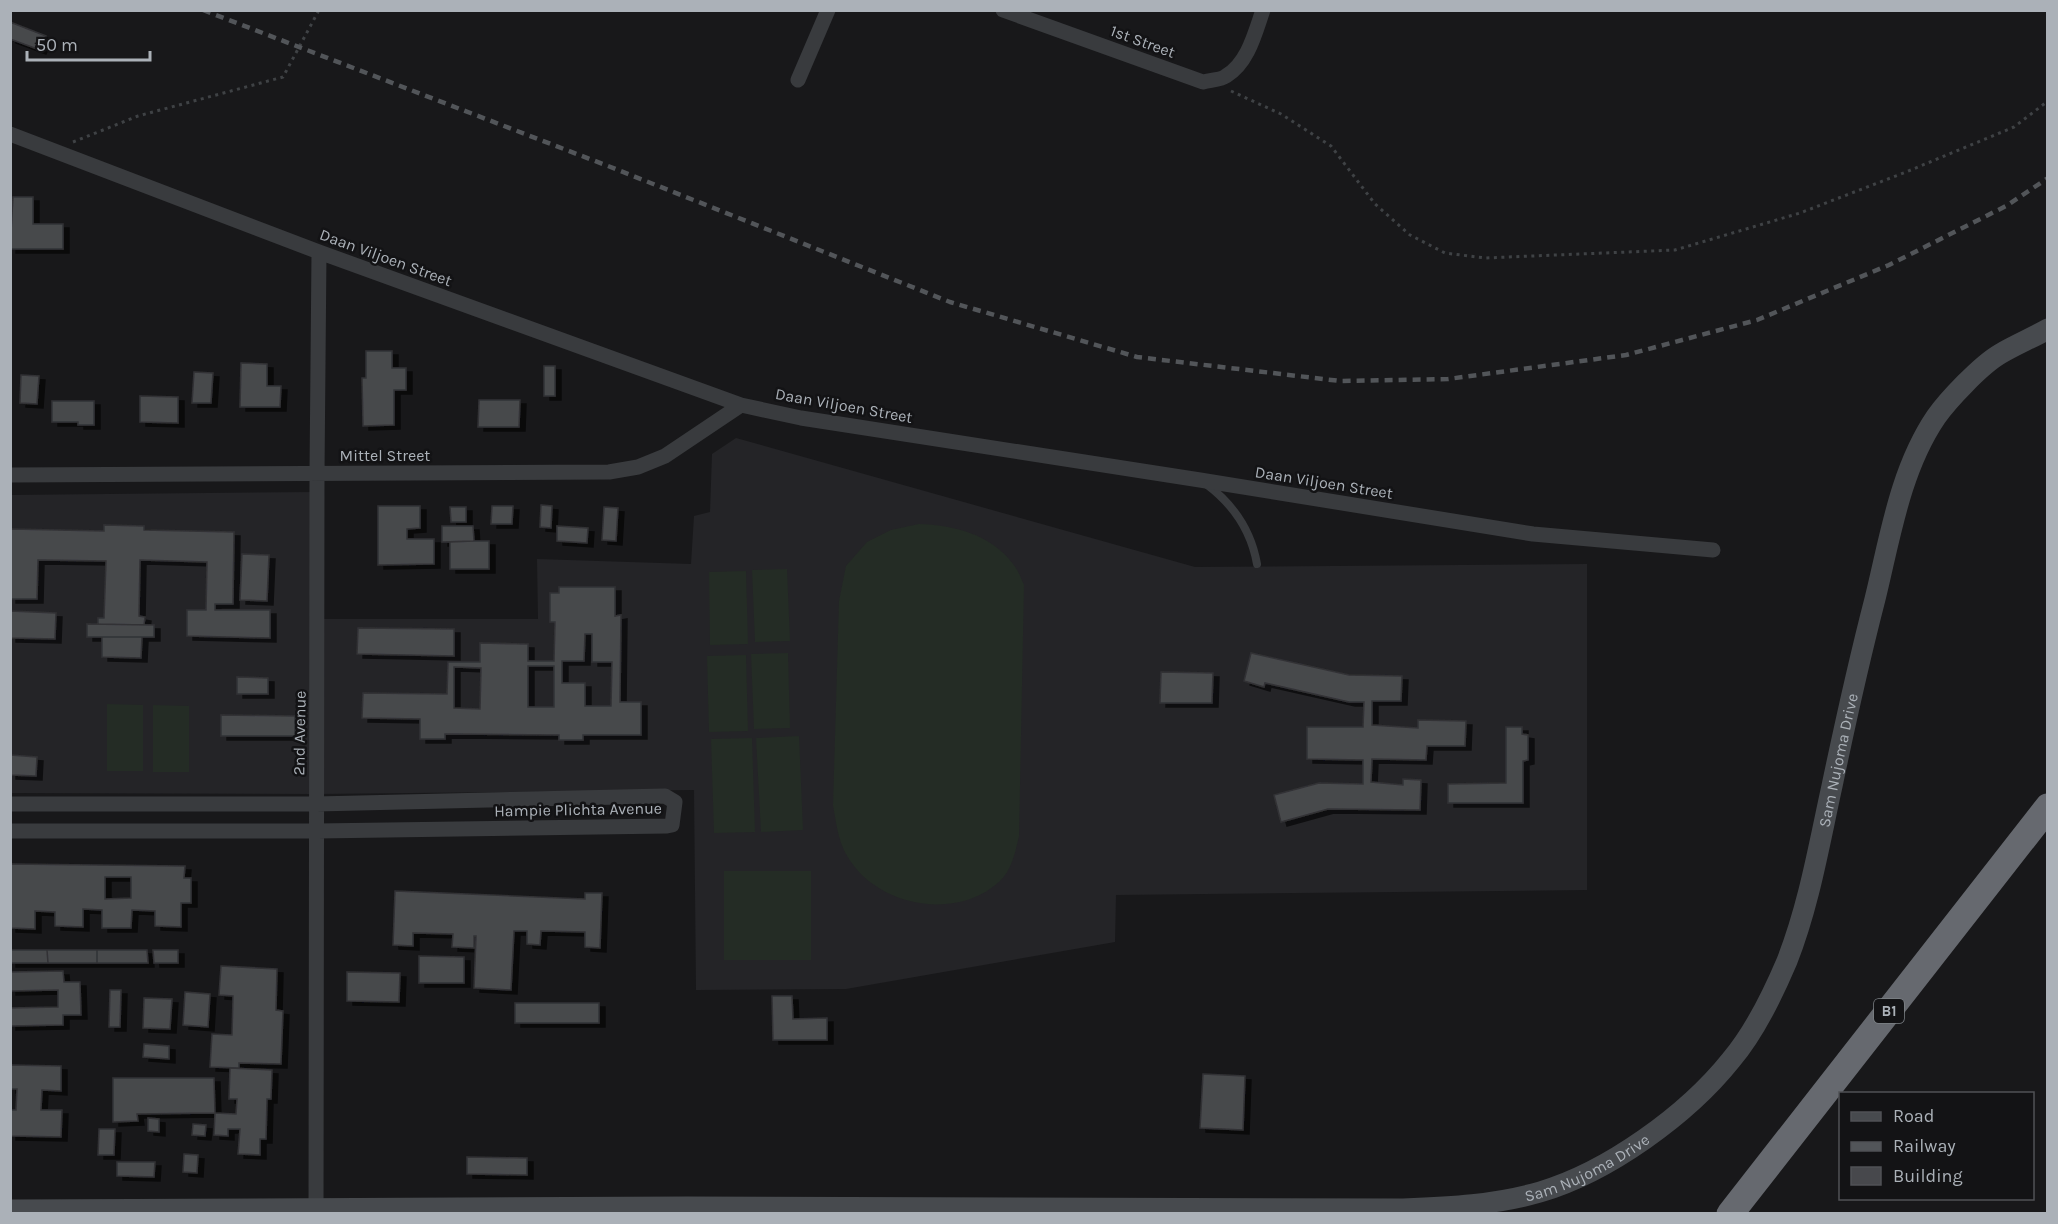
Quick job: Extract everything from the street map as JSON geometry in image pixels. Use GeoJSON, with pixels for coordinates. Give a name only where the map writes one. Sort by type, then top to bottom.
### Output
{"type":"FeatureCollection","features":[{"type":"Feature","properties":{"kind":"highway","name":"B1"},"geometry":{"type":"LineString","coordinates":[[1730,1214],[2048,807]]}},
{"type":"Feature","properties":{"kind":"main road","name":"Sam Nujoma Drive"},"geometry":{"type":"LineString","coordinates":[[10,1210],[1124,1209],[1304,1211],[1449,1207],[1496,1203],[1543,1191],[1590,1170],[1642,1142],[1688,1105],[1732,1060],[1765,1009],[1787,960],[1805,906],[1868,625],[1900,499],[1923,439],[1936,417],[1952,397],[1996,356],[2048,329]]}},
{"type":"Feature","properties":{"kind":"street"},"geometry":{"type":"LineString","coordinates":[[798,80],[828,10]]}},
{"type":"Feature","properties":{"kind":"street","name":"1st Street"},"geometry":{"type":"LineString","coordinates":[[1003,10],[1203,82]]}},
{"type":"Feature","properties":{"kind":"street"},"geometry":{"type":"LineString","coordinates":[[1203,82],[1225,78],[1238,65],[1250,47],[1263,10]]}},
{"type":"Feature","properties":{"kind":"street","name":"Daan Viljoen Street"},"geometry":{"type":"LineString","coordinates":[[10,134],[319,252],[741,405],[801,418],[1533,534],[1713,550]]}},
{"type":"Feature","properties":{"kind":"street","name":"2nd Avenue"},"geometry":{"type":"LineString","coordinates":[[316,1211],[319,252]]}},
{"type":"Feature","properties":{"kind":"street","name":"Mittel Street"},"geometry":{"type":"LineString","coordinates":[[10,475],[609,472],[638,467],[665,456],[741,405]]}},
{"type":"Feature","properties":{"kind":"street","name":"Hampie Plichta Avenue"},"geometry":{"type":"LineString","coordinates":[[10,804],[316,804],[665,796],[675,802],[674,821],[672,825],[667,826],[317,831],[10,831]]}},
{"type":"Feature","properties":{"kind":"lane"},"geometry":{"type":"LineString","coordinates":[[1200,480],[1224,498],[1243,522],[1255,549],[1257,564]]}},
{"type":"Feature","properties":{"kind":"path"},"geometry":{"type":"LineString","coordinates":[[52,150],[138,116],[283,77],[319,10]]}},
{"type":"Feature","properties":{"kind":"path"},"geometry":{"type":"LineString","coordinates":[[1203,82],[1235,92],[1281,114],[1331,146],[1375,204],[1410,235],[1445,253],[1485,258],[1675,250],[1800,213],[1906,172],[2014,127],[2048,101]]}},
{"type":"Feature","properties":{"kind":"shaded area"},"geometry":{"type":"Polygon","coordinates":[[[736,438],[1195,567],[1587,564],[1587,890],[1116,895],[1115,942],[846,989],[696,990],[694,790],[316,794],[11,793],[10,495],[317,492],[318,619],[538,619],[537,559],[691,564],[694,516],[710,512],[712,454],[736,438]]]}},
{"type":"Feature","properties":{"kind":"shaded area"},"geometry":{"type":"Polygon","coordinates":[[[919,524],[945,526],[983,538],[1004,554],[1016,569],[1024,585],[1019,836],[1016,849],[1010,867],[999,882],[981,894],[960,902],[939,904],[916,902],[895,896],[876,886],[859,872],[841,843],[833,805],[839,601],[846,566],[867,542],[891,530],[919,524]]]}},
{"type":"Feature","properties":{"kind":"shaded area"},"geometry":{"type":"Polygon","coordinates":[[[787,569],[790,641],[755,642],[752,570],[787,569]]]}},
{"type":"Feature","properties":{"kind":"shaded area"},"geometry":{"type":"Polygon","coordinates":[[[746,571],[748,644],[710,645],[709,572],[746,571]]]}},
{"type":"Feature","properties":{"kind":"shaded area"},"geometry":{"type":"Polygon","coordinates":[[[788,653],[790,728],[754,729],[751,654],[788,653]]]}},
{"type":"Feature","properties":{"kind":"shaded area"},"geometry":{"type":"Polygon","coordinates":[[[746,655],[748,731],[709,732],[707,656],[746,655]]]}},
{"type":"Feature","properties":{"kind":"shaded area"},"geometry":{"type":"Polygon","coordinates":[[[107,704],[143,705],[143,771],[107,771],[107,704]]]}},
{"type":"Feature","properties":{"kind":"shaded area"},"geometry":{"type":"Polygon","coordinates":[[[153,705],[189,706],[189,772],[153,772],[153,705]]]}},
{"type":"Feature","properties":{"kind":"shaded area"},"geometry":{"type":"Polygon","coordinates":[[[799,736],[803,830],[761,832],[756,738],[799,736]]]}},
{"type":"Feature","properties":{"kind":"shaded area"},"geometry":{"type":"Polygon","coordinates":[[[752,738],[755,832],[714,833],[711,739],[752,738]]]}},
{"type":"Feature","properties":{"kind":"shaded area"},"geometry":{"type":"Polygon","coordinates":[[[724,871],[811,871],[811,960],[724,960],[724,871]]]}},
{"type":"Feature","properties":{"kind":"building"},"geometry":{"type":"Polygon","coordinates":[[[10,22],[46,36],[40,50],[10,39],[10,22]]]}},
{"type":"Feature","properties":{"kind":"building"},"geometry":{"type":"Polygon","coordinates":[[[13,197],[33,197],[33,224],[63,224],[63,249],[10,249],[13,197]]]}},
{"type":"Feature","properties":{"kind":"building"},"geometry":{"type":"Polygon","coordinates":[[[366,351],[392,351],[392,368],[406,368],[406,390],[394,390],[394,425],[363,426],[362,378],[366,378],[366,351]]]}},
{"type":"Feature","properties":{"kind":"building"},"geometry":{"type":"Polygon","coordinates":[[[241,363],[267,364],[267,386],[281,386],[280,407],[240,407],[241,363]]]}},
{"type":"Feature","properties":{"kind":"building"},"geometry":{"type":"Polygon","coordinates":[[[544,366],[555,366],[555,396],[544,396],[544,366]]]}},
{"type":"Feature","properties":{"kind":"building"},"geometry":{"type":"Polygon","coordinates":[[[194,372],[213,373],[211,403],[192,403],[194,372]]]}},
{"type":"Feature","properties":{"kind":"building"},"geometry":{"type":"Polygon","coordinates":[[[21,375],[39,376],[37,404],[20,403],[21,375]]]}},
{"type":"Feature","properties":{"kind":"building"},"geometry":{"type":"Polygon","coordinates":[[[140,396],[178,397],[178,423],[140,422],[140,396]]]}},
{"type":"Feature","properties":{"kind":"building"},"geometry":{"type":"Polygon","coordinates":[[[479,400],[520,400],[519,427],[478,427],[479,400]]]}},
{"type":"Feature","properties":{"kind":"building"},"geometry":{"type":"Polygon","coordinates":[[[52,401],[94,401],[94,425],[78,425],[78,422],[52,422],[52,401]]]}},
{"type":"Feature","properties":{"kind":"building"},"geometry":{"type":"Polygon","coordinates":[[[541,505],[552,506],[551,528],[540,527],[541,505]]]}},
{"type":"Feature","properties":{"kind":"building"},"geometry":{"type":"Polygon","coordinates":[[[378,506],[420,506],[420,528],[407,529],[407,539],[434,539],[434,564],[378,565],[378,506]]]}},
{"type":"Feature","properties":{"kind":"building"},"geometry":{"type":"Polygon","coordinates":[[[492,506],[513,506],[512,524],[491,524],[492,506]]]}},
{"type":"Feature","properties":{"kind":"building"},"geometry":{"type":"Polygon","coordinates":[[[450,507],[466,507],[466,522],[451,522],[450,507]]]}},
{"type":"Feature","properties":{"kind":"building"},"geometry":{"type":"Polygon","coordinates":[[[604,507],[618,508],[616,541],[602,540],[604,507]]]}},
{"type":"Feature","properties":{"kind":"building"},"geometry":{"type":"Polygon","coordinates":[[[104,525],[144,526],[144,530],[234,532],[233,604],[215,604],[215,610],[270,610],[270,638],[187,636],[187,610],[206,610],[207,562],[140,560],[139,616],[145,617],[144,625],[98,624],[98,618],[104,618],[106,561],[38,560],[37,599],[10,599],[11,529],[104,531],[104,525]]]}},
{"type":"Feature","properties":{"kind":"building"},"geometry":{"type":"Polygon","coordinates":[[[442,526],[473,526],[474,541],[442,542],[442,526]]]}},
{"type":"Feature","properties":{"kind":"building"},"geometry":{"type":"Polygon","coordinates":[[[557,526],[588,528],[587,543],[557,541],[557,526]]]}},
{"type":"Feature","properties":{"kind":"building"},"geometry":{"type":"Polygon","coordinates":[[[489,541],[489,569],[450,569],[450,542],[489,541]]]}},
{"type":"Feature","properties":{"kind":"building"},"geometry":{"type":"Polygon","coordinates":[[[242,554],[269,555],[267,601],[240,600],[242,554]]]}},
{"type":"Feature","properties":{"kind":"building"},"geometry":{"type":"Polygon","coordinates":[[[559,587],[615,587],[615,616],[621,615],[620,702],[641,702],[641,735],[583,735],[583,740],[559,740],[559,735],[445,734],[445,739],[420,739],[420,719],[362,718],[363,693],[447,694],[448,662],[480,662],[480,643],[528,644],[528,661],[554,661],[555,622],[550,622],[550,593],[559,593],[559,587]],[[585,634],[584,661],[562,661],[562,683],[585,683],[585,706],[611,706],[612,662],[592,662],[592,634],[585,634]],[[528,666],[528,707],[554,707],[554,666],[528,666]],[[454,667],[454,708],[480,709],[481,668],[454,667]]]}},
{"type":"Feature","properties":{"kind":"building"},"geometry":{"type":"Polygon","coordinates":[[[10,611],[56,613],[55,639],[10,638],[10,611]]]}},
{"type":"Feature","properties":{"kind":"building"},"geometry":{"type":"Polygon","coordinates":[[[87,624],[154,625],[154,637],[87,637],[87,624]]]}},
{"type":"Feature","properties":{"kind":"building"},"geometry":{"type":"Polygon","coordinates":[[[358,628],[454,629],[454,656],[357,654],[358,628]]]}},
{"type":"Feature","properties":{"kind":"building"},"geometry":{"type":"Polygon","coordinates":[[[102,637],[142,637],[141,658],[102,657],[102,637]]]}},
{"type":"Feature","properties":{"kind":"building"},"geometry":{"type":"Polygon","coordinates":[[[1251,653],[1349,675],[1402,676],[1401,701],[1372,701],[1372,725],[1418,728],[1418,720],[1466,721],[1465,746],[1427,746],[1426,760],[1372,759],[1371,782],[1403,785],[1403,779],[1421,780],[1420,810],[1328,809],[1281,822],[1274,795],[1319,783],[1363,784],[1363,760],[1307,759],[1307,727],[1363,727],[1364,702],[1349,702],[1265,683],[1264,687],[1244,681],[1251,653]]]}},
{"type":"Feature","properties":{"kind":"building"},"geometry":{"type":"Polygon","coordinates":[[[1161,672],[1213,673],[1212,703],[1160,703],[1161,672]]]}},
{"type":"Feature","properties":{"kind":"building"},"geometry":{"type":"Polygon","coordinates":[[[237,677],[268,678],[268,694],[237,694],[237,677]]]}},
{"type":"Feature","properties":{"kind":"building"},"geometry":{"type":"Polygon","coordinates":[[[221,715],[295,716],[295,736],[221,736],[221,715]]]}},
{"type":"Feature","properties":{"kind":"building"},"geometry":{"type":"Polygon","coordinates":[[[1506,727],[1522,727],[1522,734],[1528,735],[1528,760],[1523,761],[1523,803],[1448,803],[1448,784],[1506,783],[1506,727]]]}},
{"type":"Feature","properties":{"kind":"building"},"geometry":{"type":"Polygon","coordinates":[[[10,755],[37,757],[36,776],[10,775],[10,755]]]}},
{"type":"Feature","properties":{"kind":"building"},"geometry":{"type":"Polygon","coordinates":[[[10,864],[185,866],[184,878],[191,878],[191,903],[181,903],[181,927],[155,926],[155,911],[132,910],[131,928],[102,928],[102,910],[83,909],[83,927],[55,926],[55,912],[35,911],[35,929],[10,928],[10,864]],[[105,877],[105,899],[131,898],[131,877],[105,877]]]}},
{"type":"Feature","properties":{"kind":"building"},"geometry":{"type":"Polygon","coordinates":[[[395,891],[585,899],[585,893],[602,893],[600,948],[585,947],[585,932],[541,931],[540,945],[527,944],[527,931],[514,931],[511,990],[474,988],[476,936],[474,936],[474,948],[452,947],[453,934],[413,933],[413,946],[393,945],[395,891]]]}},
{"type":"Feature","properties":{"kind":"building"},"geometry":{"type":"Polygon","coordinates":[[[10,950],[47,950],[48,963],[10,963],[10,950]]]}},
{"type":"Feature","properties":{"kind":"building"},"geometry":{"type":"Polygon","coordinates":[[[47,950],[97,950],[97,963],[48,963],[47,950]]]}},
{"type":"Feature","properties":{"kind":"building"},"geometry":{"type":"Polygon","coordinates":[[[97,950],[147,950],[148,963],[97,963],[97,950]]]}},
{"type":"Feature","properties":{"kind":"building"},"geometry":{"type":"Polygon","coordinates":[[[153,950],[178,950],[178,963],[154,963],[153,950]]]}},
{"type":"Feature","properties":{"kind":"building"},"geometry":{"type":"Polygon","coordinates":[[[419,956],[464,957],[464,983],[419,983],[419,956]]]}},
{"type":"Feature","properties":{"kind":"building"},"geometry":{"type":"Polygon","coordinates":[[[221,966],[277,969],[276,1010],[283,1011],[281,1064],[239,1063],[239,1068],[210,1067],[212,1034],[232,1035],[233,996],[219,995],[221,966]]]}},
{"type":"Feature","properties":{"kind":"building"},"geometry":{"type":"Polygon","coordinates":[[[63,971],[64,982],[80,982],[81,1015],[63,1015],[63,1025],[10,1026],[10,1008],[58,1007],[58,990],[10,991],[10,972],[63,971]]]}},
{"type":"Feature","properties":{"kind":"building"},"geometry":{"type":"Polygon","coordinates":[[[347,972],[400,973],[399,1002],[347,1001],[347,972]]]}},
{"type":"Feature","properties":{"kind":"building"},"geometry":{"type":"Polygon","coordinates":[[[110,990],[121,990],[120,1027],[109,1027],[110,990]]]}},
{"type":"Feature","properties":{"kind":"building"},"geometry":{"type":"Polygon","coordinates":[[[185,992],[210,994],[208,1027],[183,1025],[185,992]]]}},
{"type":"Feature","properties":{"kind":"building"},"geometry":{"type":"Polygon","coordinates":[[[772,996],[792,996],[793,1019],[827,1018],[827,1040],[773,1040],[772,996]]]}},
{"type":"Feature","properties":{"kind":"building"},"geometry":{"type":"Polygon","coordinates":[[[144,998],[172,999],[170,1029],[143,1028],[144,998]]]}},
{"type":"Feature","properties":{"kind":"building"},"geometry":{"type":"Polygon","coordinates":[[[515,1003],[599,1003],[599,1023],[515,1023],[515,1003]]]}},
{"type":"Feature","properties":{"kind":"building"},"geometry":{"type":"Polygon","coordinates":[[[144,1044],[169,1046],[169,1059],[143,1057],[144,1044]]]}},
{"type":"Feature","properties":{"kind":"building"},"geometry":{"type":"Polygon","coordinates":[[[10,1065],[61,1066],[61,1091],[42,1090],[41,1110],[62,1110],[61,1137],[10,1136],[10,1110],[16,1110],[17,1089],[10,1089],[10,1065]]]}},
{"type":"Feature","properties":{"kind":"building"},"geometry":{"type":"Polygon","coordinates":[[[230,1068],[272,1070],[271,1099],[267,1099],[266,1139],[260,1139],[260,1155],[238,1154],[240,1129],[228,1129],[228,1136],[214,1135],[215,1113],[236,1114],[237,1099],[229,1099],[230,1068]]]}},
{"type":"Feature","properties":{"kind":"building"},"geometry":{"type":"Polygon","coordinates":[[[1203,1074],[1245,1076],[1243,1130],[1200,1128],[1203,1074]]]}},
{"type":"Feature","properties":{"kind":"building"},"geometry":{"type":"Polygon","coordinates":[[[113,1078],[214,1078],[215,1113],[137,1114],[138,1121],[113,1122],[113,1078]]]}},
{"type":"Feature","properties":{"kind":"building"},"geometry":{"type":"Polygon","coordinates":[[[148,1118],[159,1119],[159,1132],[148,1131],[148,1118]]]}},
{"type":"Feature","properties":{"kind":"building"},"geometry":{"type":"Polygon","coordinates":[[[193,1124],[206,1125],[205,1136],[192,1135],[193,1124]]]}},
{"type":"Feature","properties":{"kind":"building"},"geometry":{"type":"Polygon","coordinates":[[[99,1129],[115,1129],[114,1155],[98,1155],[99,1129]]]}},
{"type":"Feature","properties":{"kind":"building"},"geometry":{"type":"Polygon","coordinates":[[[184,1154],[198,1155],[197,1173],[183,1172],[184,1154]]]}},
{"type":"Feature","properties":{"kind":"building"},"geometry":{"type":"Polygon","coordinates":[[[467,1157],[527,1158],[527,1175],[467,1174],[467,1157]]]}},
{"type":"Feature","properties":{"kind":"building"},"geometry":{"type":"Polygon","coordinates":[[[117,1162],[155,1162],[154,1177],[117,1176],[117,1162]]]}},
{"type":"Feature","properties":{"kind":"railway"},"geometry":{"type":"LineString","coordinates":[[203,10],[608,166],[950,302],[1137,357],[1340,381],[1448,379],[1626,355],[1757,320],[1889,265],[2006,206],[2048,178]]}}]}
